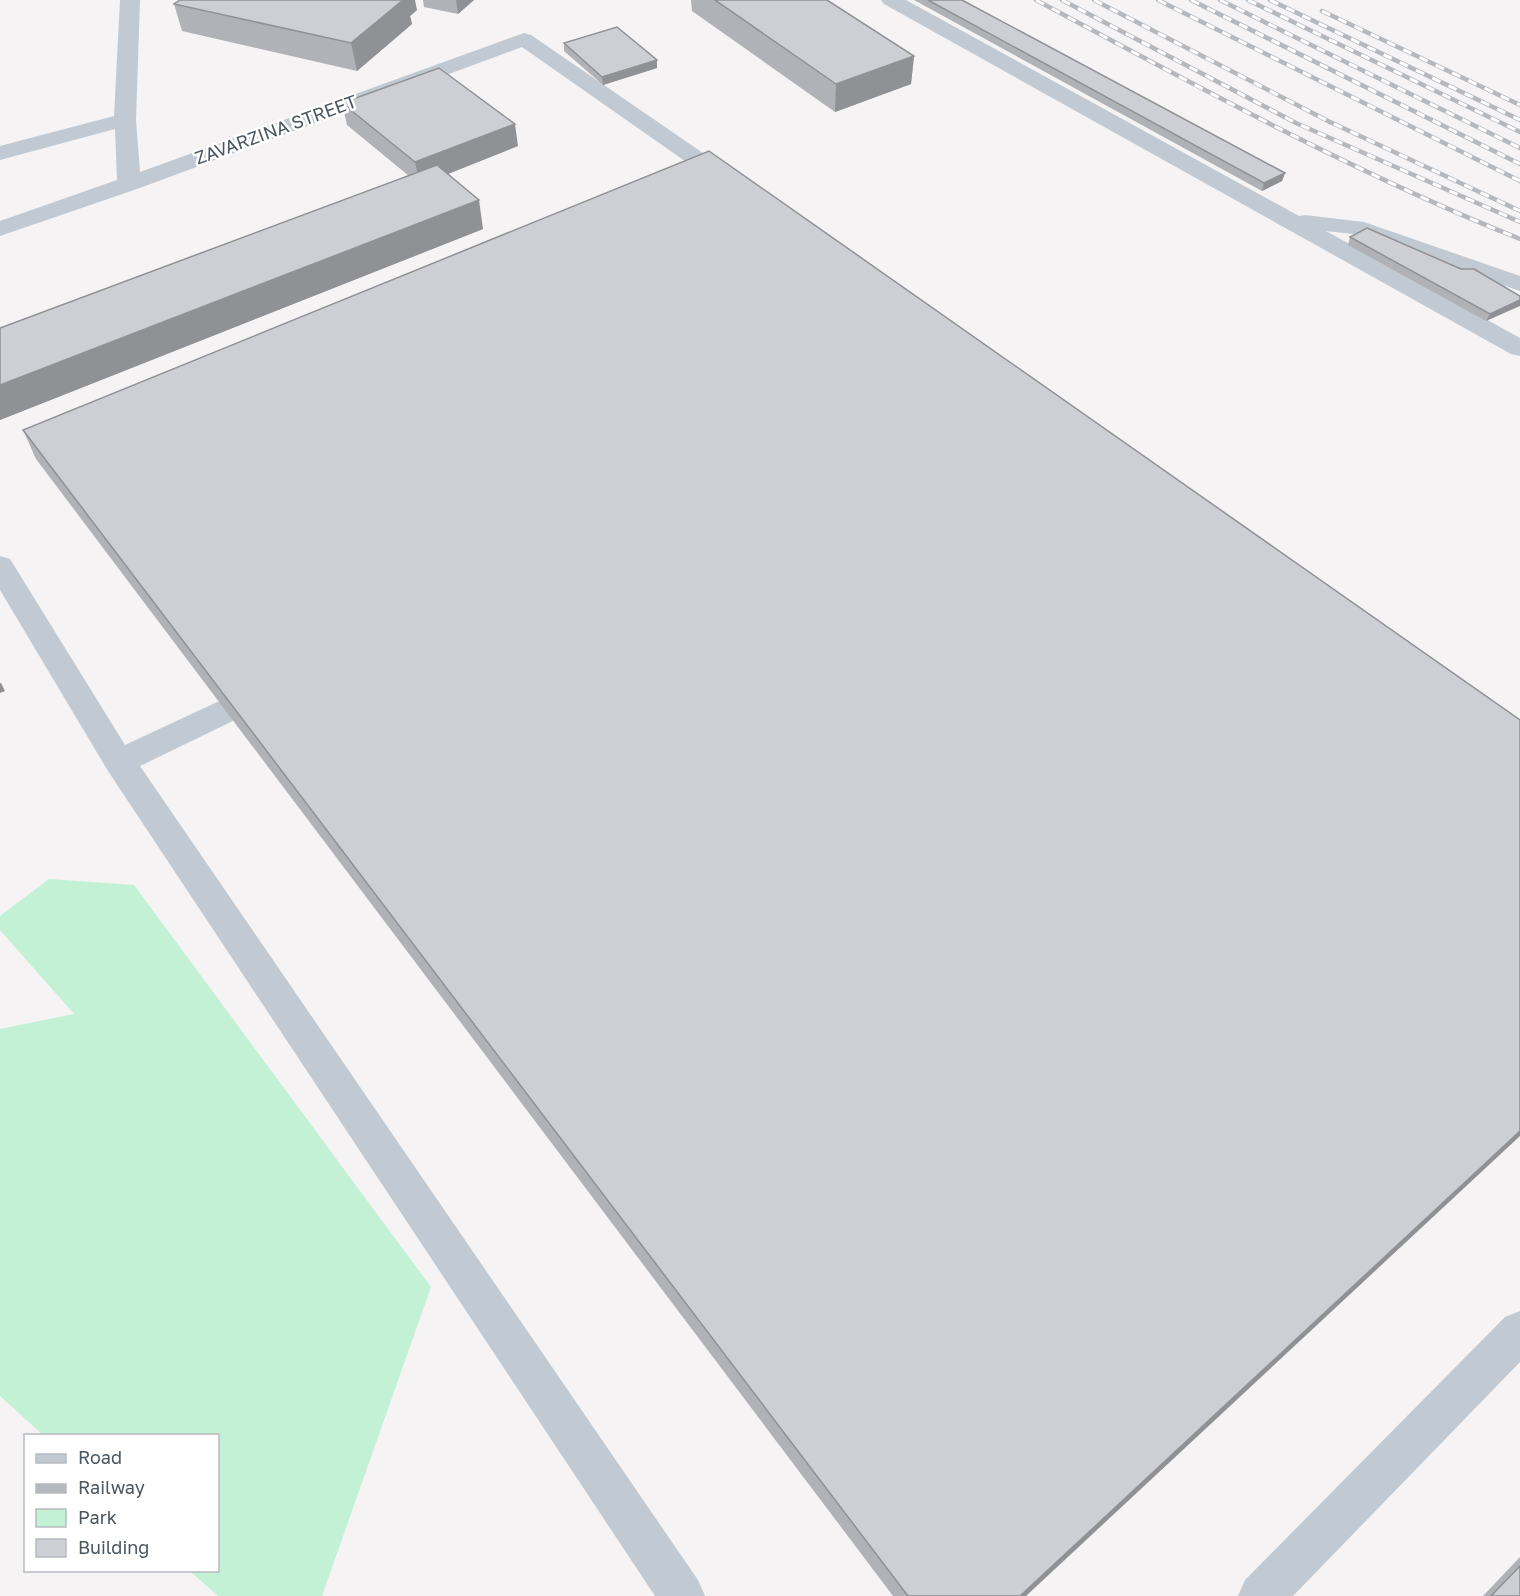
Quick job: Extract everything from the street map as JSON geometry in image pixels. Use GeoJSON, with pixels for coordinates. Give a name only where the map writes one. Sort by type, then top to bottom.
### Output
{"type":"FeatureCollection","features":[{"type":"Feature","properties":{"kind":"lane"},"geometry":{"type":"LineString","coordinates":[[129,184],[125,120],[130,0]]}},
{"type":"Feature","properties":{"kind":"lane"},"geometry":{"type":"LineString","coordinates":[[891,0],[1520,348]]}},
{"type":"Feature","properties":{"kind":"lane","name":"ZAVARZINA STREET"},"geometry":{"type":"LineString","coordinates":[[0,229],[524,39],[754,198]]}},
{"type":"Feature","properties":{"kind":"lane"},"geometry":{"type":"LineString","coordinates":[[0,153],[125,120]]}},
{"type":"Feature","properties":{"kind":"lane"},"geometry":{"type":"LineString","coordinates":[[1291,220],[1356,227],[1520,284]]}},
{"type":"Feature","properties":{"kind":"lane"},"geometry":{"type":"LineString","coordinates":[[0,566],[119,762],[682,1596]]}},
{"type":"Feature","properties":{"kind":"lane"},"geometry":{"type":"LineString","coordinates":[[119,762],[226,711]]}},
{"type":"Feature","properties":{"kind":"lane"},"geometry":{"type":"LineString","coordinates":[[1261,1596],[1520,1332]]}},
{"type":"Feature","properties":{"kind":"green space"},"geometry":{"type":"Polygon","coordinates":[[[49,879],[134,885],[431,1287],[322,1596],[218,1596],[191,1572],[219,1572],[219,1434],[42,1434],[0,1396],[0,1029],[74,1014],[0,930],[0,916],[49,879]]]}},
{"type":"Feature","properties":{"kind":"building"},"geometry":{"type":"Polygon","coordinates":[[[180,0],[403,0],[351,43],[174,4],[180,0]]]}},
{"type":"Feature","properties":{"kind":"building"},"geometry":{"type":"Polygon","coordinates":[[[715,0],[827,0],[914,56],[836,84],[715,0]]]}},
{"type":"Feature","properties":{"kind":"building"},"geometry":{"type":"Polygon","coordinates":[[[928,0],[962,0],[1285,173],[1264,183],[928,0]]]}},
{"type":"Feature","properties":{"kind":"building"},"geometry":{"type":"Polygon","coordinates":[[[617,27],[657,60],[602,77],[564,43],[617,27]]]}},
{"type":"Feature","properties":{"kind":"building"},"geometry":{"type":"Polygon","coordinates":[[[439,68],[515,124],[415,162],[342,103],[439,68]]]}},
{"type":"Feature","properties":{"kind":"building"},"geometry":{"type":"Polygon","coordinates":[[[709,151],[1520,720],[1520,1131],[1020,1596],[908,1596],[23,430],[709,151]]]}},
{"type":"Feature","properties":{"kind":"building"},"geometry":{"type":"Polygon","coordinates":[[[437,165],[479,200],[0,385],[0,328],[437,165]]]}},
{"type":"Feature","properties":{"kind":"building"},"geometry":{"type":"Polygon","coordinates":[[[1367,228],[1461,269],[1474,269],[1520,296],[1520,300],[1490,314],[1350,237],[1367,228]]]}},
{"type":"Feature","properties":{"kind":"building"},"geometry":{"type":"Polygon","coordinates":[[[1520,1566],[1520,1596],[1491,1596],[1520,1566]]]}},
{"type":"Feature","properties":{"kind":"railway"},"geometry":{"type":"LineString","coordinates":[[1036,0],[1335,156],[1457,213],[1520,239]]}},
{"type":"Feature","properties":{"kind":"railway"},"geometry":{"type":"LineString","coordinates":[[1062,0],[1296,123],[1520,222]]}},
{"type":"Feature","properties":{"kind":"railway"},"geometry":{"type":"LineString","coordinates":[[1094,0],[1328,121],[1520,211]]}},
{"type":"Feature","properties":{"kind":"railway"},"geometry":{"type":"LineString","coordinates":[[1158,0],[1520,181]]}},
{"type":"Feature","properties":{"kind":"railway"},"geometry":{"type":"LineString","coordinates":[[1191,0],[1520,164]]}},
{"type":"Feature","properties":{"kind":"railway"},"geometry":{"type":"LineString","coordinates":[[1220,0],[1520,148]]}},
{"type":"Feature","properties":{"kind":"railway"},"geometry":{"type":"LineString","coordinates":[[1248,0],[1520,132]]}},
{"type":"Feature","properties":{"kind":"railway"},"geometry":{"type":"LineString","coordinates":[[1270,0],[1520,120]]}},
{"type":"Feature","properties":{"kind":"railway"},"geometry":{"type":"LineString","coordinates":[[1322,11],[1520,105]]}}]}
